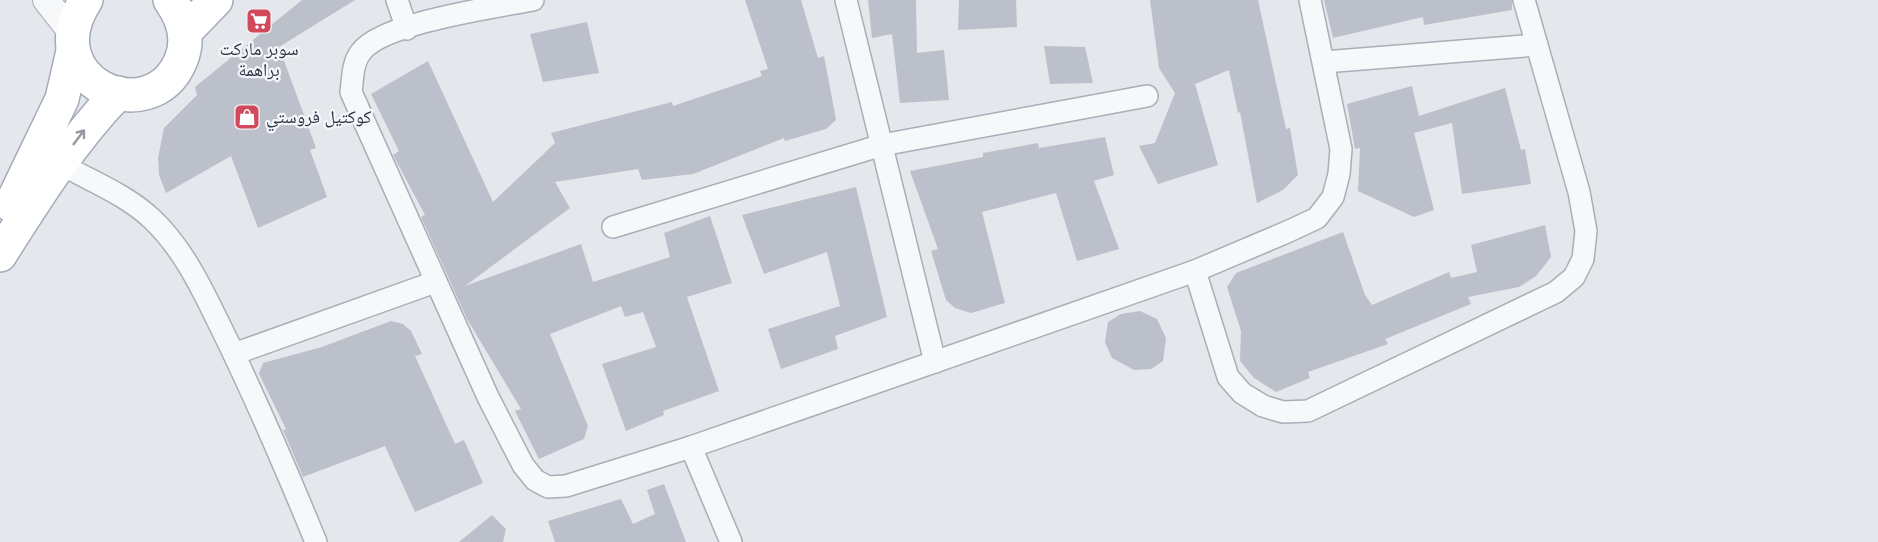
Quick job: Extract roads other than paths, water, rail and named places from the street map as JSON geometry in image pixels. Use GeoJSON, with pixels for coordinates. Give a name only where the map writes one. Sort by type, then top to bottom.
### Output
{"type":"FeatureCollection","features":[{"type":"Feature","properties":{"kind":"main road"},"geometry":{"type":"LineString","coordinates":[[0,255],[48,156],[62,99],[76,15],[86,0]]}},
{"type":"Feature","properties":{"kind":"main road"},"geometry":{"type":"LineString","coordinates":[[72,42],[80,68],[92,82],[109,92],[128,95],[147,92],[164,83],[177,69],[180,60],[185,32],[180,14],[170,0]]}},
{"type":"Feature","properties":{"kind":"main road"},"geometry":{"type":"LineString","coordinates":[[185,32],[216,0]]}},
{"type":"Feature","properties":{"kind":"main road"},"geometry":{"type":"LineString","coordinates":[[0,229],[48,156],[88,124],[118,93]]}},
{"type":"Feature","properties":{"kind":"street"},"geometry":{"type":"LineString","coordinates":[[46,0],[72,42]]}},
{"type":"Feature","properties":{"kind":"street"},"geometry":{"type":"LineString","coordinates":[[397,0],[407,28]]}},
{"type":"Feature","properties":{"kind":"street"},"geometry":{"type":"LineString","coordinates":[[533,0],[434,19],[377,39],[361,51],[354,65],[351,92],[493,407],[523,465],[535,480],[548,487],[566,486],[691,447],[935,362],[1195,271],[1317,218],[1333,197],[1339,174],[1341,149],[1310,0]]}},
{"type":"Feature","properties":{"kind":"street"},"geometry":{"type":"LineString","coordinates":[[846,0],[935,362]]}},
{"type":"Feature","properties":{"kind":"street"},"geometry":{"type":"LineString","coordinates":[[1195,271],[1228,377],[1242,393],[1263,406],[1283,412],[1308,411],[1556,292],[1574,277],[1583,258],[1586,231],[1579,192],[1524,0]]}},
{"type":"Feature","properties":{"kind":"street"},"geometry":{"type":"LineString","coordinates":[[1324,62],[1537,45]]}},
{"type":"Feature","properties":{"kind":"street"},"geometry":{"type":"LineString","coordinates":[[614,227],[882,145],[1147,96]]}},
{"type":"Feature","properties":{"kind":"street"},"geometry":{"type":"LineString","coordinates":[[48,156],[124,196],[152,219],[199,281],[273,438],[316,542]]}},
{"type":"Feature","properties":{"kind":"street"},"geometry":{"type":"LineString","coordinates":[[234,354],[435,282]]}},
{"type":"Feature","properties":{"kind":"street"},"geometry":{"type":"LineString","coordinates":[[691,447],[731,542]]}},
{"type":"Feature","properties":{"kind":"place","name":"سوبر ماركت براهمة"},"geometry":{"type":"Point","coordinates":[259,21]}},
{"type":"Feature","properties":{"kind":"place","name":"كوكتيل فروستي"},"geometry":{"type":"Point","coordinates":[247,117]}}]}
